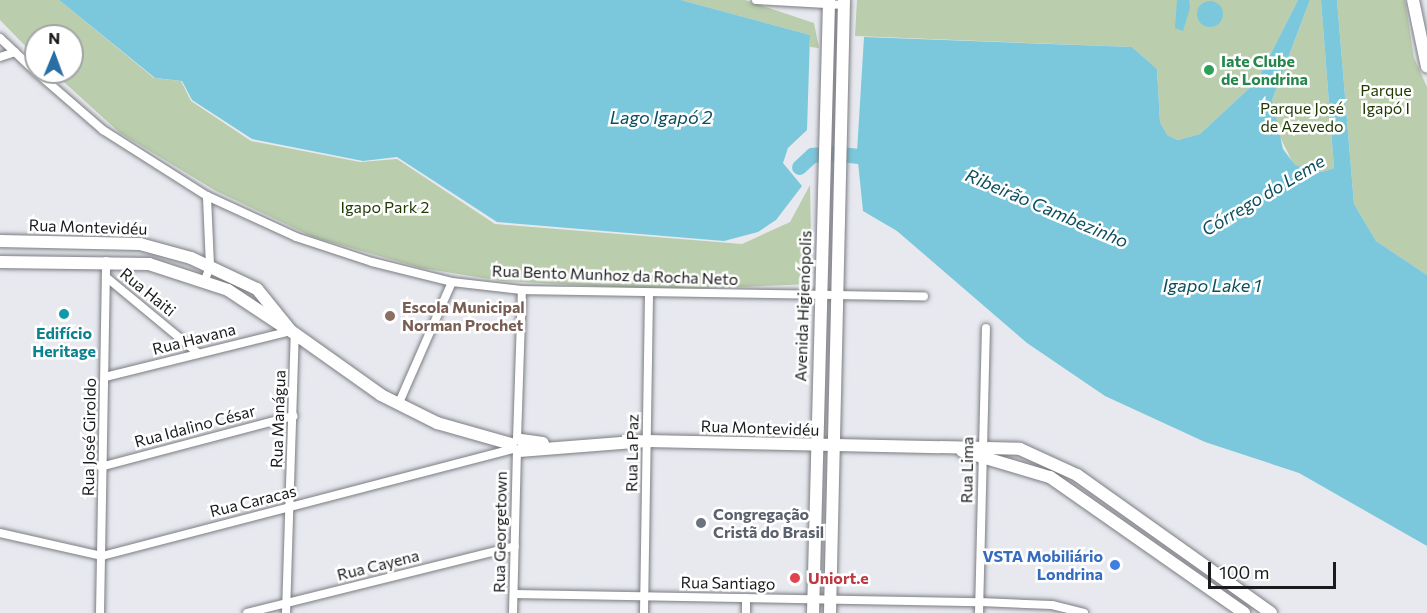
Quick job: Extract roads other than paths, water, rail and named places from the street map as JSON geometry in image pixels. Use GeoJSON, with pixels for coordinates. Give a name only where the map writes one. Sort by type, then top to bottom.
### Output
{"type":"FeatureCollection","features":[{"type":"Feature","properties":{"kind":"street"},"geometry":{"type":"LineString","coordinates":[[756,0],[844,2]]}},
{"type":"Feature","properties":{"kind":"street"},"geometry":{"type":"LineString","coordinates":[[1413,0],[1427,67]]}},
{"type":"Feature","properties":{"kind":"street","name":"Avenida Higienópolis"},"geometry":{"type":"LineString","coordinates":[[813,613],[818,295],[829,2]]}},
{"type":"Feature","properties":{"kind":"street","name":"Avenida Higienópolis"},"geometry":{"type":"LineString","coordinates":[[830,613],[844,2]]}},
{"type":"Feature","properties":{"kind":"street","name":"Rua Bento Munhoz da Rocha Neto"},"geometry":{"type":"LineString","coordinates":[[0,38],[24,61]]}},
{"type":"Feature","properties":{"kind":"street"},"geometry":{"type":"LineString","coordinates":[[0,57],[15,52]]}},
{"type":"Feature","properties":{"kind":"street","name":"Rua Bento Munhoz da Rocha Neto"},"geometry":{"type":"LineString","coordinates":[[50,84],[103,130],[207,196],[296,237],[452,282],[522,290],[837,296]]}},
{"type":"Feature","properties":{"kind":"street"},"geometry":{"type":"LineString","coordinates":[[205,280],[210,266],[207,196]]}},
{"type":"Feature","properties":{"kind":"street","name":"Rua Montevidéu"},"geometry":{"type":"LineString","coordinates":[[0,242],[140,244],[210,266],[257,289],[293,333],[398,405],[437,423],[516,446],[647,441],[983,452]]}},
{"type":"Feature","properties":{"kind":"street"},"geometry":{"type":"LineString","coordinates":[[0,262],[106,261],[149,264],[205,280],[293,333]]}},
{"type":"Feature","properties":{"kind":"street","name":"Rua José Giroldo"},"geometry":{"type":"LineString","coordinates":[[100,613],[106,261]]}},
{"type":"Feature","properties":{"kind":"street","name":"Rua Haiti"},"geometry":{"type":"LineString","coordinates":[[106,277],[198,353]]}},
{"type":"Feature","properties":{"kind":"street"},"geometry":{"type":"LineString","coordinates":[[398,405],[452,282]]}},
{"type":"Feature","properties":{"kind":"street","name":"Rua Georgetown"},"geometry":{"type":"LineString","coordinates":[[513,613],[522,290]]}},
{"type":"Feature","properties":{"kind":"street","name":"Rua La Paz"},"geometry":{"type":"LineString","coordinates":[[644,613],[649,294]]}},
{"type":"Feature","properties":{"kind":"street"},"geometry":{"type":"LineString","coordinates":[[837,296],[924,296]]}},
{"type":"Feature","properties":{"kind":"street","name":"Rua Lima"},"geometry":{"type":"LineString","coordinates":[[979,613],[986,328]]}},
{"type":"Feature","properties":{"kind":"street","name":"Rua Havana"},"geometry":{"type":"LineString","coordinates":[[105,377],[198,353],[293,333]]}},
{"type":"Feature","properties":{"kind":"street","name":"Rua Manágua"},"geometry":{"type":"LineString","coordinates":[[286,613],[293,416],[293,333]]}},
{"type":"Feature","properties":{"kind":"street","name":"Rua Idalino César"},"geometry":{"type":"LineString","coordinates":[[104,466],[293,416]]}},
{"type":"Feature","properties":{"kind":"street","name":"Rua Caracas"},"geometry":{"type":"LineString","coordinates":[[0,533],[102,556],[516,446]]}},
{"type":"Feature","properties":{"kind":"street"},"geometry":{"type":"LineString","coordinates":[[1021,465],[1024,450]]}},
{"type":"Feature","properties":{"kind":"street"},"geometry":{"type":"LineString","coordinates":[[983,452],[1024,450],[1062,465],[1271,613]]}},
{"type":"Feature","properties":{"kind":"street"},"geometry":{"type":"LineString","coordinates":[[983,452],[1021,465],[1078,495],[1244,613]]}},
{"type":"Feature","properties":{"kind":"street","name":"Rua Cayena"},"geometry":{"type":"LineString","coordinates":[[248,613],[516,546]]}},
{"type":"Feature","properties":{"kind":"street"},"geometry":{"type":"LineString","coordinates":[[1190,574],[1199,562]]}},
{"type":"Feature","properties":{"kind":"street","name":"Rua Santiago"},"geometry":{"type":"LineString","coordinates":[[514,594],[980,602],[1052,605],[1084,613]]}},
{"type":"Feature","properties":{"kind":"street"},"geometry":{"type":"LineString","coordinates":[[746,598],[746,613]]}},
{"type":"Feature","properties":{"kind":"water","name":"Lago Igapó 2"},"geometry":{"type":"Polygon","coordinates":[[[59,0],[681,0],[810,35],[807,130],[788,148],[783,163],[802,186],[776,220],[758,232],[724,241],[497,222],[397,157],[363,161],[252,139],[192,100],[182,81],[155,78],[59,0]]]}},
{"type":"Feature","properties":{"kind":"water"},"geometry":{"type":"Polygon","coordinates":[[[1177,0],[1189,0],[1190,8],[1183,31],[1175,28],[1177,0]]]}},
{"type":"Feature","properties":{"kind":"water","name":"Igapo Lake 1"},"geometry":{"type":"Polygon","coordinates":[[[1298,0],[1310,0],[1272,100],[1283,149],[1295,165],[1322,172],[1334,168],[1321,0],[1337,0],[1354,204],[1376,241],[1427,275],[1427,546],[1299,473],[1205,442],[1105,396],[1027,343],[897,231],[863,211],[857,152],[864,37],[1132,47],[1157,69],[1160,122],[1167,135],[1178,140],[1200,134],[1257,81],[1298,0]]]}},
{"type":"Feature","properties":{"kind":"water"},"geometry":{"type":"Polygon","coordinates":[[[1210,1],[1219,5],[1223,14],[1219,23],[1210,27],[1201,23],[1197,14],[1201,5],[1210,1]]]}},
{"type":"Feature","properties":{"kind":"waterway","name":"Ribeirão Cambezinho"},"geometry":{"type":"LineString","coordinates":[[799,167],[812,155],[831,153],[877,158]]}},
{"type":"Feature","properties":{"kind":"place","name":"Iate Clube de Londrina"},"geometry":{"type":"Point","coordinates":[1209,70]}},
{"type":"Feature","properties":{"kind":"place","name":"Edifício Heritage"},"geometry":{"type":"Point","coordinates":[64,314]}},
{"type":"Feature","properties":{"kind":"place","name":"Escola Municipal Norman Prochet"},"geometry":{"type":"Point","coordinates":[390,316]}},
{"type":"Feature","properties":{"kind":"place","name":"Congregação Cristã do Brasil"},"geometry":{"type":"Point","coordinates":[701,523]}},
{"type":"Feature","properties":{"kind":"place","name":"VSTA Mobiliário Londrina"},"geometry":{"type":"Point","coordinates":[1115,565]}},
{"type":"Feature","properties":{"kind":"place","name":"Uniort.e"},"geometry":{"type":"Point","coordinates":[795,578]}},
{"type":"Feature","properties":{"kind":"park label","name":"Parque Igapó I"},"geometry":{"type":"Point","coordinates":[1386,99]}},
{"type":"Feature","properties":{"kind":"park label","name":"Parque José de Azevedo"},"geometry":{"type":"Point","coordinates":[1302,117]}},
{"type":"Feature","properties":{"kind":"park label","name":"Igapo Park 2"},"geometry":{"type":"Point","coordinates":[385,207]}},
{"type":"Feature","properties":{"kind":"water label","name":"Córrego do Leme"},"geometry":{"type":"Point","coordinates":[1263,195]}}]}
